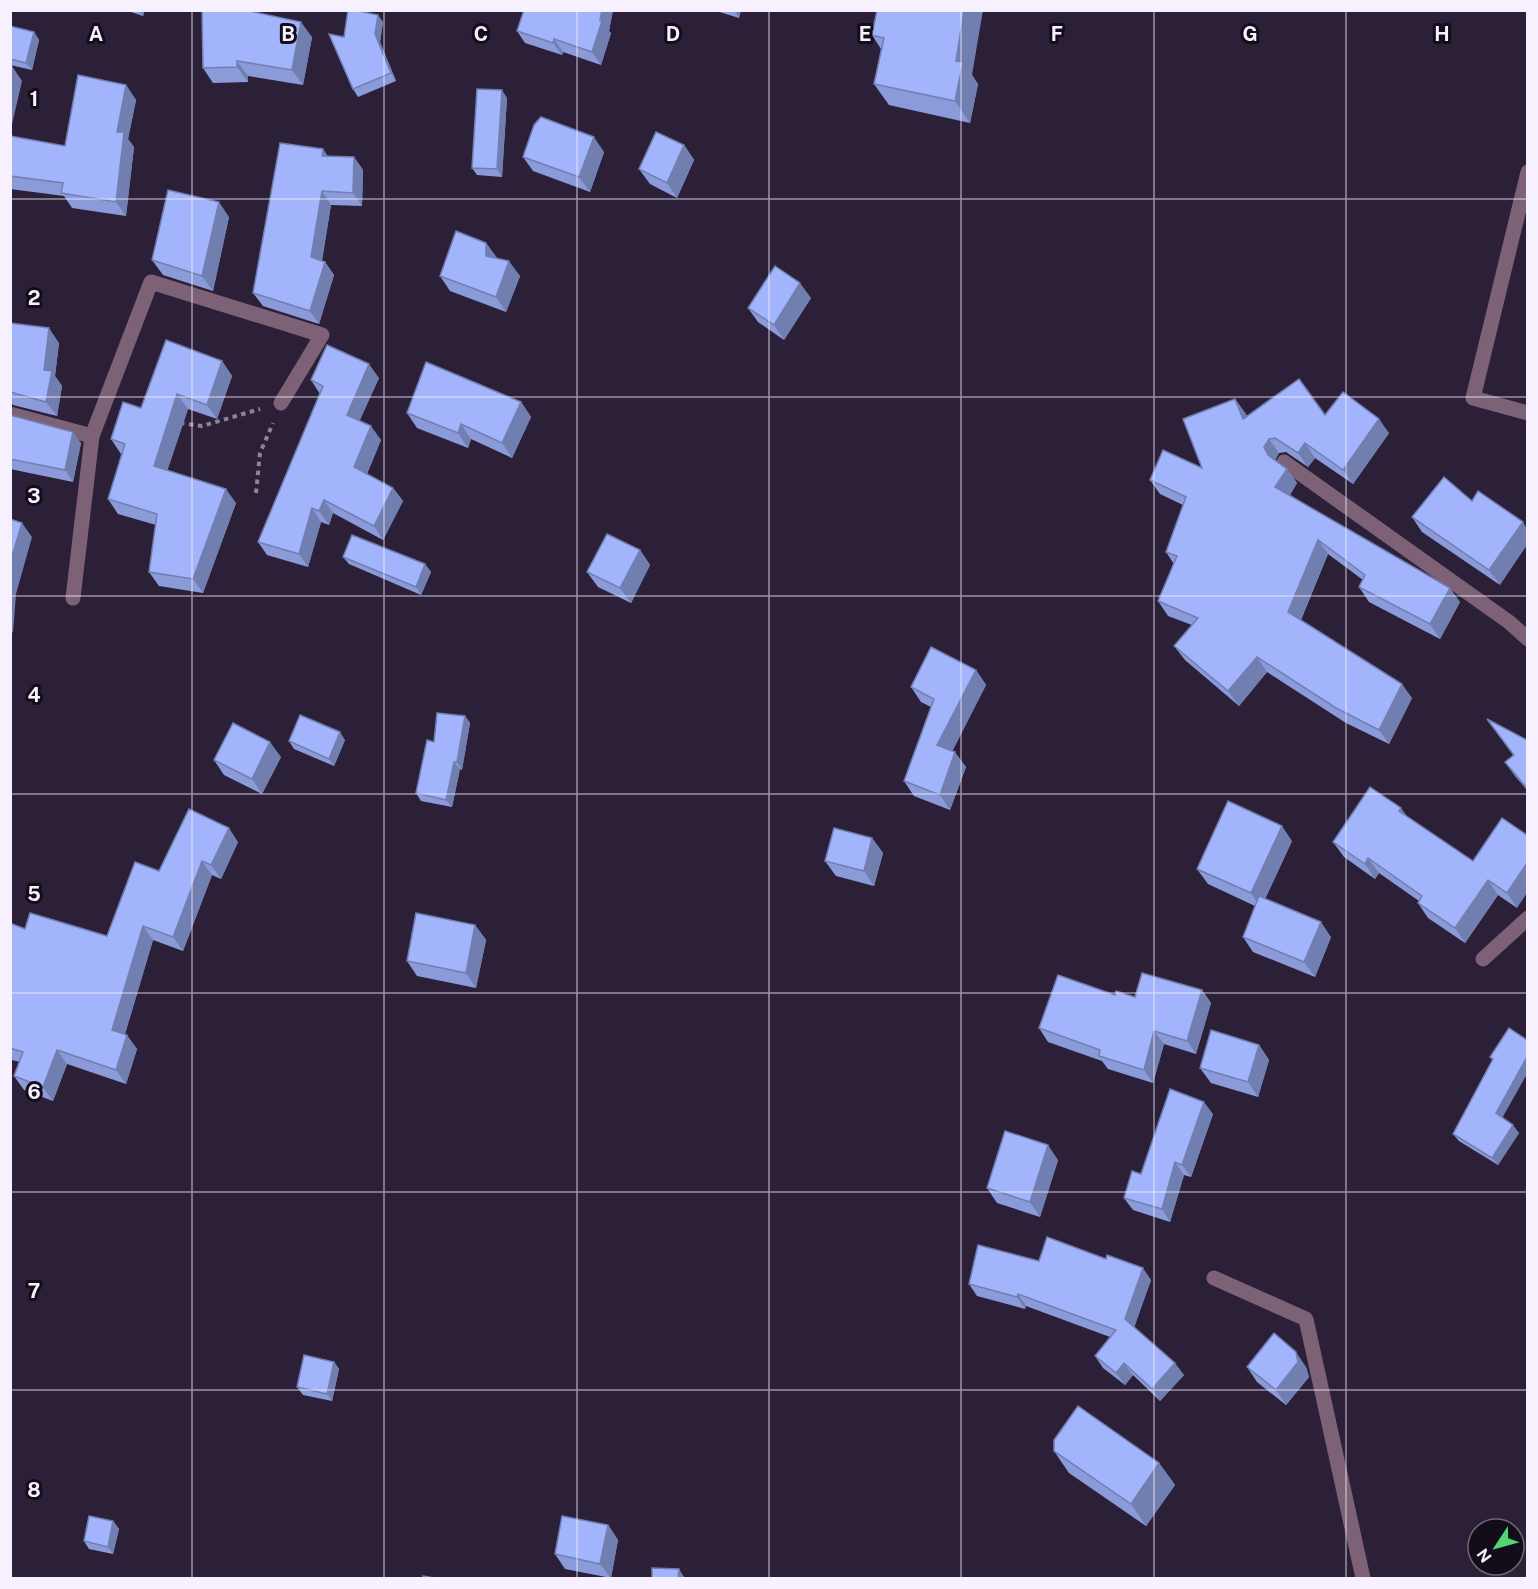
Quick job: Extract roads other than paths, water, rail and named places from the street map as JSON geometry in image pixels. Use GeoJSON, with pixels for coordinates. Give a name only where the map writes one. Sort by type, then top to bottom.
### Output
{"type":"FeatureCollection","features":[{"type":"Feature","properties":{"kind":"street"},"geometry":{"type":"LineString","coordinates":[[1527,172],[1473,398],[1527,413]]}},
{"type":"Feature","properties":{"kind":"street"},"geometry":{"type":"LineString","coordinates":[[73,598],[92,436],[151,282],[322,335],[281,403]]}},
{"type":"Feature","properties":{"kind":"street"},"geometry":{"type":"LineString","coordinates":[[10,414],[92,436]]}},
{"type":"Feature","properties":{"kind":"street"},"geometry":{"type":"LineString","coordinates":[[1284,462],[1509,622],[1527,639]]}},
{"type":"Feature","properties":{"kind":"street"},"geometry":{"type":"LineString","coordinates":[[1483,959],[1527,918]]}},
{"type":"Feature","properties":{"kind":"street"},"geometry":{"type":"LineString","coordinates":[[1214,1278],[1306,1318],[1363,1578]]}}]}
